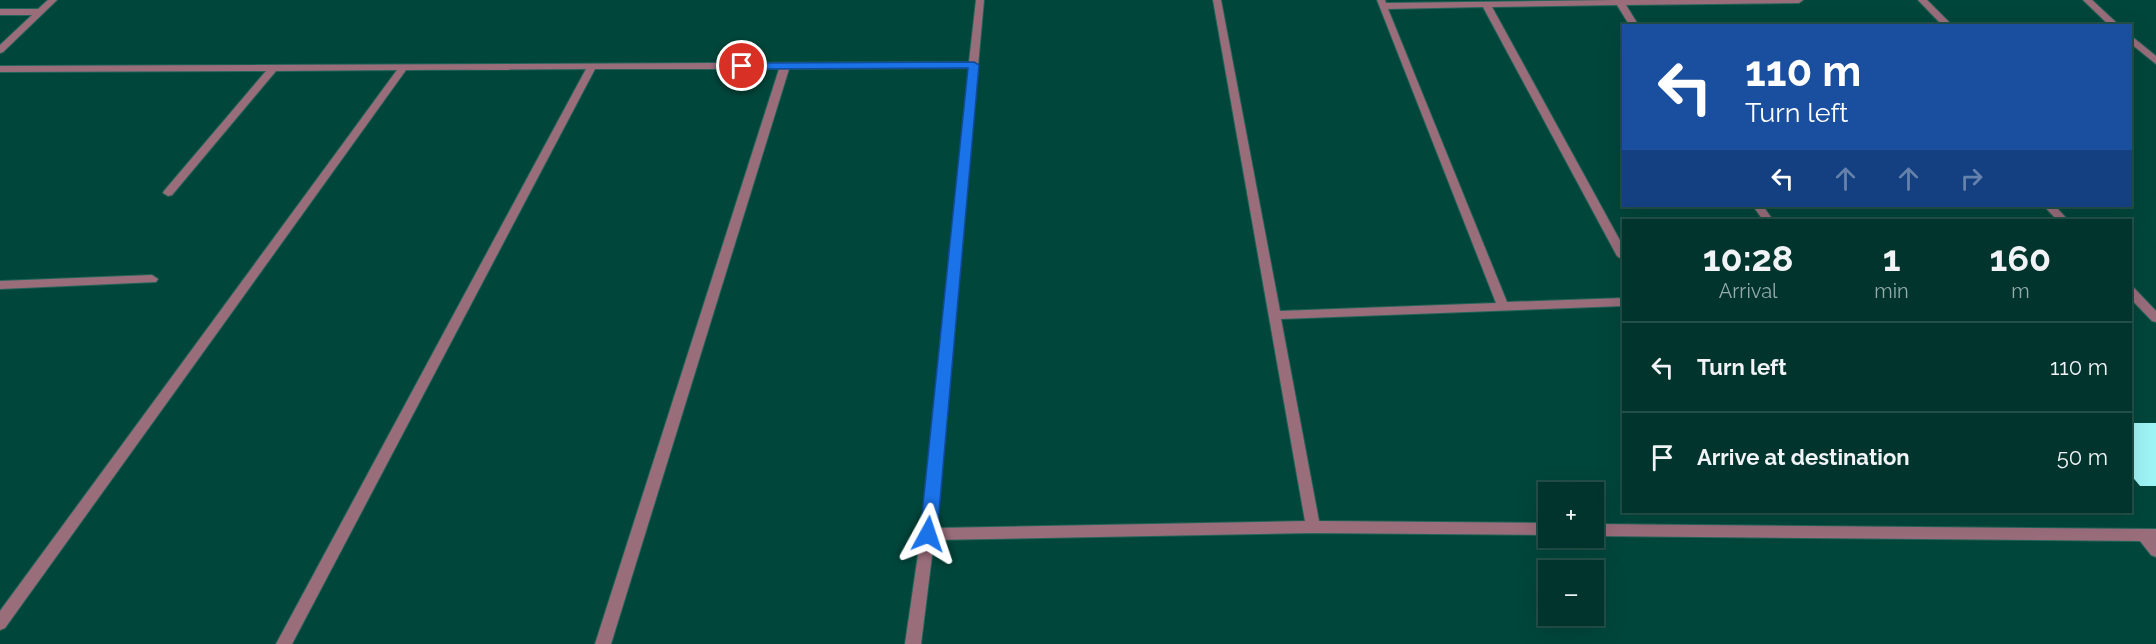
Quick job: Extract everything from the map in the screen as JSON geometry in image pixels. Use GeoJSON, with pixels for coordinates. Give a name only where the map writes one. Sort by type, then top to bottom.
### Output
{"type":"FeatureCollection","features":[{"type":"Feature","properties":{"kind":"street"},"geometry":{"type":"LineString","coordinates":[[0,50],[53,0]]}},
{"type":"Feature","properties":{"kind":"street"},"geometry":{"type":"LineString","coordinates":[[913,644],[928,534],[980,0]]}},
{"type":"Feature","properties":{"kind":"street"},"geometry":{"type":"LineString","coordinates":[[1217,0],[1313,527]]}},
{"type":"Feature","properties":{"kind":"street"},"geometry":{"type":"LineString","coordinates":[[1503,306],[1382,3],[1486,5],[1619,1],[1799,0]]}},
{"type":"Feature","properties":{"kind":"street"},"geometry":{"type":"LineString","coordinates":[[1922,0],[1946,24]]}},
{"type":"Feature","properties":{"kind":"street"},"geometry":{"type":"LineString","coordinates":[[2087,0],[2114,24]]}},
{"type":"Feature","properties":{"kind":"street"},"geometry":{"type":"LineString","coordinates":[[1619,1],[1634,24]]}},
{"type":"Feature","properties":{"kind":"street"},"geometry":{"type":"LineString","coordinates":[[1486,5],[1622,254]]}},
{"type":"Feature","properties":{"kind":"street"},"geometry":{"type":"LineString","coordinates":[[0,12],[41,12]]}},
{"type":"Feature","properties":{"kind":"street"},"geometry":{"type":"LineString","coordinates":[[2132,40],[2156,60]]}},
{"type":"Feature","properties":{"kind":"street"},"geometry":{"type":"LineString","coordinates":[[0,69],[974,65]]}},
{"type":"Feature","properties":{"kind":"street"},"geometry":{"type":"LineString","coordinates":[[603,644],[784,66]]}},
{"type":"Feature","properties":{"kind":"street"},"geometry":{"type":"LineString","coordinates":[[284,644],[592,67]]}},
{"type":"Feature","properties":{"kind":"street"},"geometry":{"type":"LineString","coordinates":[[0,623],[403,68]]}},
{"type":"Feature","properties":{"kind":"street"},"geometry":{"type":"LineString","coordinates":[[168,193],[272,69]]}},
{"type":"Feature","properties":{"kind":"street"},"geometry":{"type":"LineString","coordinates":[[2050,207],[2062,219]]}},
{"type":"Feature","properties":{"kind":"street"},"geometry":{"type":"LineString","coordinates":[[0,285],[152,279]]}},
{"type":"Feature","properties":{"kind":"street"},"geometry":{"type":"LineString","coordinates":[[2132,293],[2156,318]]}},
{"type":"Feature","properties":{"kind":"street"},"geometry":{"type":"LineString","coordinates":[[1274,315],[1622,302]]}},
{"type":"Feature","properties":{"kind":"street"},"geometry":{"type":"LineString","coordinates":[[928,534],[1313,527],[1538,529]]}},
{"type":"Feature","properties":{"kind":"street"},"geometry":{"type":"LineString","coordinates":[[1604,530],[2150,535],[2156,551]]}},
{"type":"Feature","properties":{"kind":"building"},"geometry":{"type":"Polygon","coordinates":[[[2132,423],[2156,423],[2156,486],[2140,486],[2132,476],[2132,423]]]}},
{"type":"Feature","properties":{"kind":"route"},"geometry":{"type":"LineString","coordinates":[[742,66],[974,65],[928,534]]}}]}
